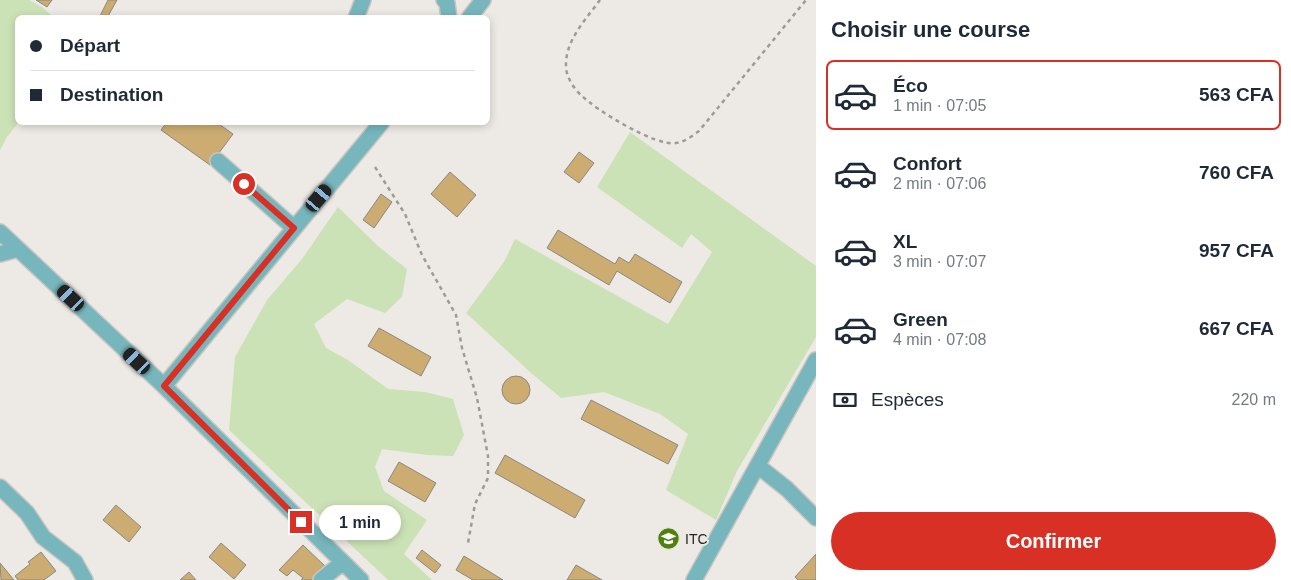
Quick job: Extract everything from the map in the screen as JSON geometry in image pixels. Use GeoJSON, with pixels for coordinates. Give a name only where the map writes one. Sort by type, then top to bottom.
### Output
{"type":"FeatureCollection","features":[{"type":"Feature","properties":{"kind":"street"},"geometry":{"type":"LineString","coordinates":[[357,15],[363,0]]}},
{"type":"Feature","properties":{"kind":"street"},"geometry":{"type":"LineString","coordinates":[[444,0],[447,3],[449,15]]}},
{"type":"Feature","properties":{"kind":"street"},"geometry":{"type":"LineString","coordinates":[[471,15],[483,0]]}},
{"type":"Feature","properties":{"kind":"street"},"geometry":{"type":"LineString","coordinates":[[164,386],[380,125]]}},
{"type":"Feature","properties":{"kind":"street"},"geometry":{"type":"LineString","coordinates":[[218,161],[294,228]]}},
{"type":"Feature","properties":{"kind":"street"},"geometry":{"type":"LineString","coordinates":[[0,232],[164,386],[361,580]]}},
{"type":"Feature","properties":{"kind":"street"},"geometry":{"type":"LineString","coordinates":[[0,254],[18,248]]}},
{"type":"Feature","properties":{"kind":"street"},"geometry":{"type":"LineString","coordinates":[[694,580],[816,360]]}},
{"type":"Feature","properties":{"kind":"street"},"geometry":{"type":"LineString","coordinates":[[758,466],[787,489],[816,518]]}},
{"type":"Feature","properties":{"kind":"street"},"geometry":{"type":"LineString","coordinates":[[0,487],[27,513],[43,537],[75,562],[85,580]]}},
{"type":"Feature","properties":{"kind":"street"},"geometry":{"type":"LineString","coordinates":[[321,580],[343,562]]}},
{"type":"Feature","properties":{"kind":"path"},"geometry":{"type":"LineString","coordinates":[[600,0],[579,29],[567,52],[566,68],[571,83],[581,96],[607,116],[647,136],[674,144],[687,140],[699,131],[806,0]]}},
{"type":"Feature","properties":{"kind":"path"},"geometry":{"type":"LineString","coordinates":[[375,167],[405,214],[422,255],[456,314],[462,348],[477,398],[488,456],[488,478],[475,504],[468,543]]}},
{"type":"Feature","properties":{"kind":"green space"},"geometry":{"type":"Polygon","coordinates":[[[0,0],[29,0],[42,7],[51,15],[15,15],[16,125],[0,150],[0,0]]]}},
{"type":"Feature","properties":{"kind":"green space"},"geometry":{"type":"Polygon","coordinates":[[[630,132],[816,266],[816,337],[737,471],[716,520],[666,490],[688,434],[660,414],[604,392],[561,398],[466,313],[504,262],[515,239],[668,324],[712,252],[691,234],[682,248],[597,187],[630,132]]]}},
{"type":"Feature","properties":{"kind":"green space"},"geometry":{"type":"Polygon","coordinates":[[[338,207],[379,247],[407,269],[402,297],[385,313],[347,299],[314,324],[326,348],[348,360],[388,389],[425,392],[453,399],[464,435],[453,456],[427,455],[382,449],[375,467],[384,491],[427,520],[404,554],[432,580],[388,580],[229,430],[235,357],[267,300],[302,259],[338,207]]]}},
{"type":"Feature","properties":{"kind":"building"},"geometry":{"type":"Polygon","coordinates":[[[36,0],[52,0],[47,7],[36,0]]]}},
{"type":"Feature","properties":{"kind":"building"},"geometry":{"type":"Polygon","coordinates":[[[108,0],[117,0],[109,15],[100,15],[108,0]]]}},
{"type":"Feature","properties":{"kind":"building"},"geometry":{"type":"Polygon","coordinates":[[[165,125],[220,125],[233,134],[210,165],[161,130],[165,125]]]}},
{"type":"Feature","properties":{"kind":"building"},"geometry":{"type":"Polygon","coordinates":[[[579,152],[594,163],[579,183],[564,172],[579,152]]]}},
{"type":"Feature","properties":{"kind":"building"},"geometry":{"type":"Polygon","coordinates":[[[450,172],[476,195],[457,217],[431,194],[450,172]]]}},
{"type":"Feature","properties":{"kind":"building"},"geometry":{"type":"Polygon","coordinates":[[[381,194],[392,202],[374,228],[363,220],[381,194]]]}},
{"type":"Feature","properties":{"kind":"building"},"geometry":{"type":"Polygon","coordinates":[[[558,230],[615,264],[619,257],[629,263],[635,254],[682,282],[670,303],[617,271],[609,285],[547,248],[558,230]]]}},
{"type":"Feature","properties":{"kind":"building"},"geometry":{"type":"Polygon","coordinates":[[[379,328],[431,357],[421,376],[368,346],[379,328]]]}},
{"type":"Feature","properties":{"kind":"building"},"geometry":{"type":"Polygon","coordinates":[[[516,376],[526,380],[530,390],[526,400],[516,404],[506,400],[502,390],[506,380],[516,376]]]}},
{"type":"Feature","properties":{"kind":"building"},"geometry":{"type":"Polygon","coordinates":[[[591,400],[678,445],[668,464],[581,419],[591,400]]]}},
{"type":"Feature","properties":{"kind":"building"},"geometry":{"type":"Polygon","coordinates":[[[505,455],[585,500],[575,518],[495,473],[505,455]]]}},
{"type":"Feature","properties":{"kind":"building"},"geometry":{"type":"Polygon","coordinates":[[[399,462],[436,483],[425,502],[388,481],[399,462]]]}},
{"type":"Feature","properties":{"kind":"building"},"geometry":{"type":"Polygon","coordinates":[[[116,505],[141,527],[129,542],[103,520],[116,505]]]}},
{"type":"Feature","properties":{"kind":"building"},"geometry":{"type":"Polygon","coordinates":[[[221,543],[246,565],[234,579],[209,557],[221,543]]]}},
{"type":"Feature","properties":{"kind":"building"},"geometry":{"type":"Polygon","coordinates":[[[303,545],[328,569],[316,580],[301,580],[303,578],[293,570],[287,576],[279,570],[303,545]]]}},
{"type":"Feature","properties":{"kind":"building"},"geometry":{"type":"Polygon","coordinates":[[[422,550],[441,565],[435,573],[416,558],[422,550]]]}},
{"type":"Feature","properties":{"kind":"building"},"geometry":{"type":"Polygon","coordinates":[[[41,552],[56,571],[44,580],[18,580],[15,576],[41,552]]]}},
{"type":"Feature","properties":{"kind":"building"},"geometry":{"type":"Polygon","coordinates":[[[816,554],[816,579],[798,580],[795,577],[816,554]]]}},
{"type":"Feature","properties":{"kind":"building"},"geometry":{"type":"Polygon","coordinates":[[[464,556],[503,580],[473,580],[456,570],[464,556]]]}},
{"type":"Feature","properties":{"kind":"building"},"geometry":{"type":"Polygon","coordinates":[[[0,563],[14,580],[1,580],[0,563]]]}},
{"type":"Feature","properties":{"kind":"building"},"geometry":{"type":"Polygon","coordinates":[[[576,565],[602,580],[567,580],[576,565]]]}},
{"type":"Feature","properties":{"kind":"building"},"geometry":{"type":"Polygon","coordinates":[[[189,572],[196,580],[180,580],[189,572]]]}},
{"type":"Feature","properties":{"kind":"place","name":"ITC"},"geometry":{"type":"Point","coordinates":[669,539]}},
{"type":"Feature","properties":{"kind":"route"},"geometry":{"type":"LineString","coordinates":[[244,184],[294,228],[164,386],[301,522]]}}]}
